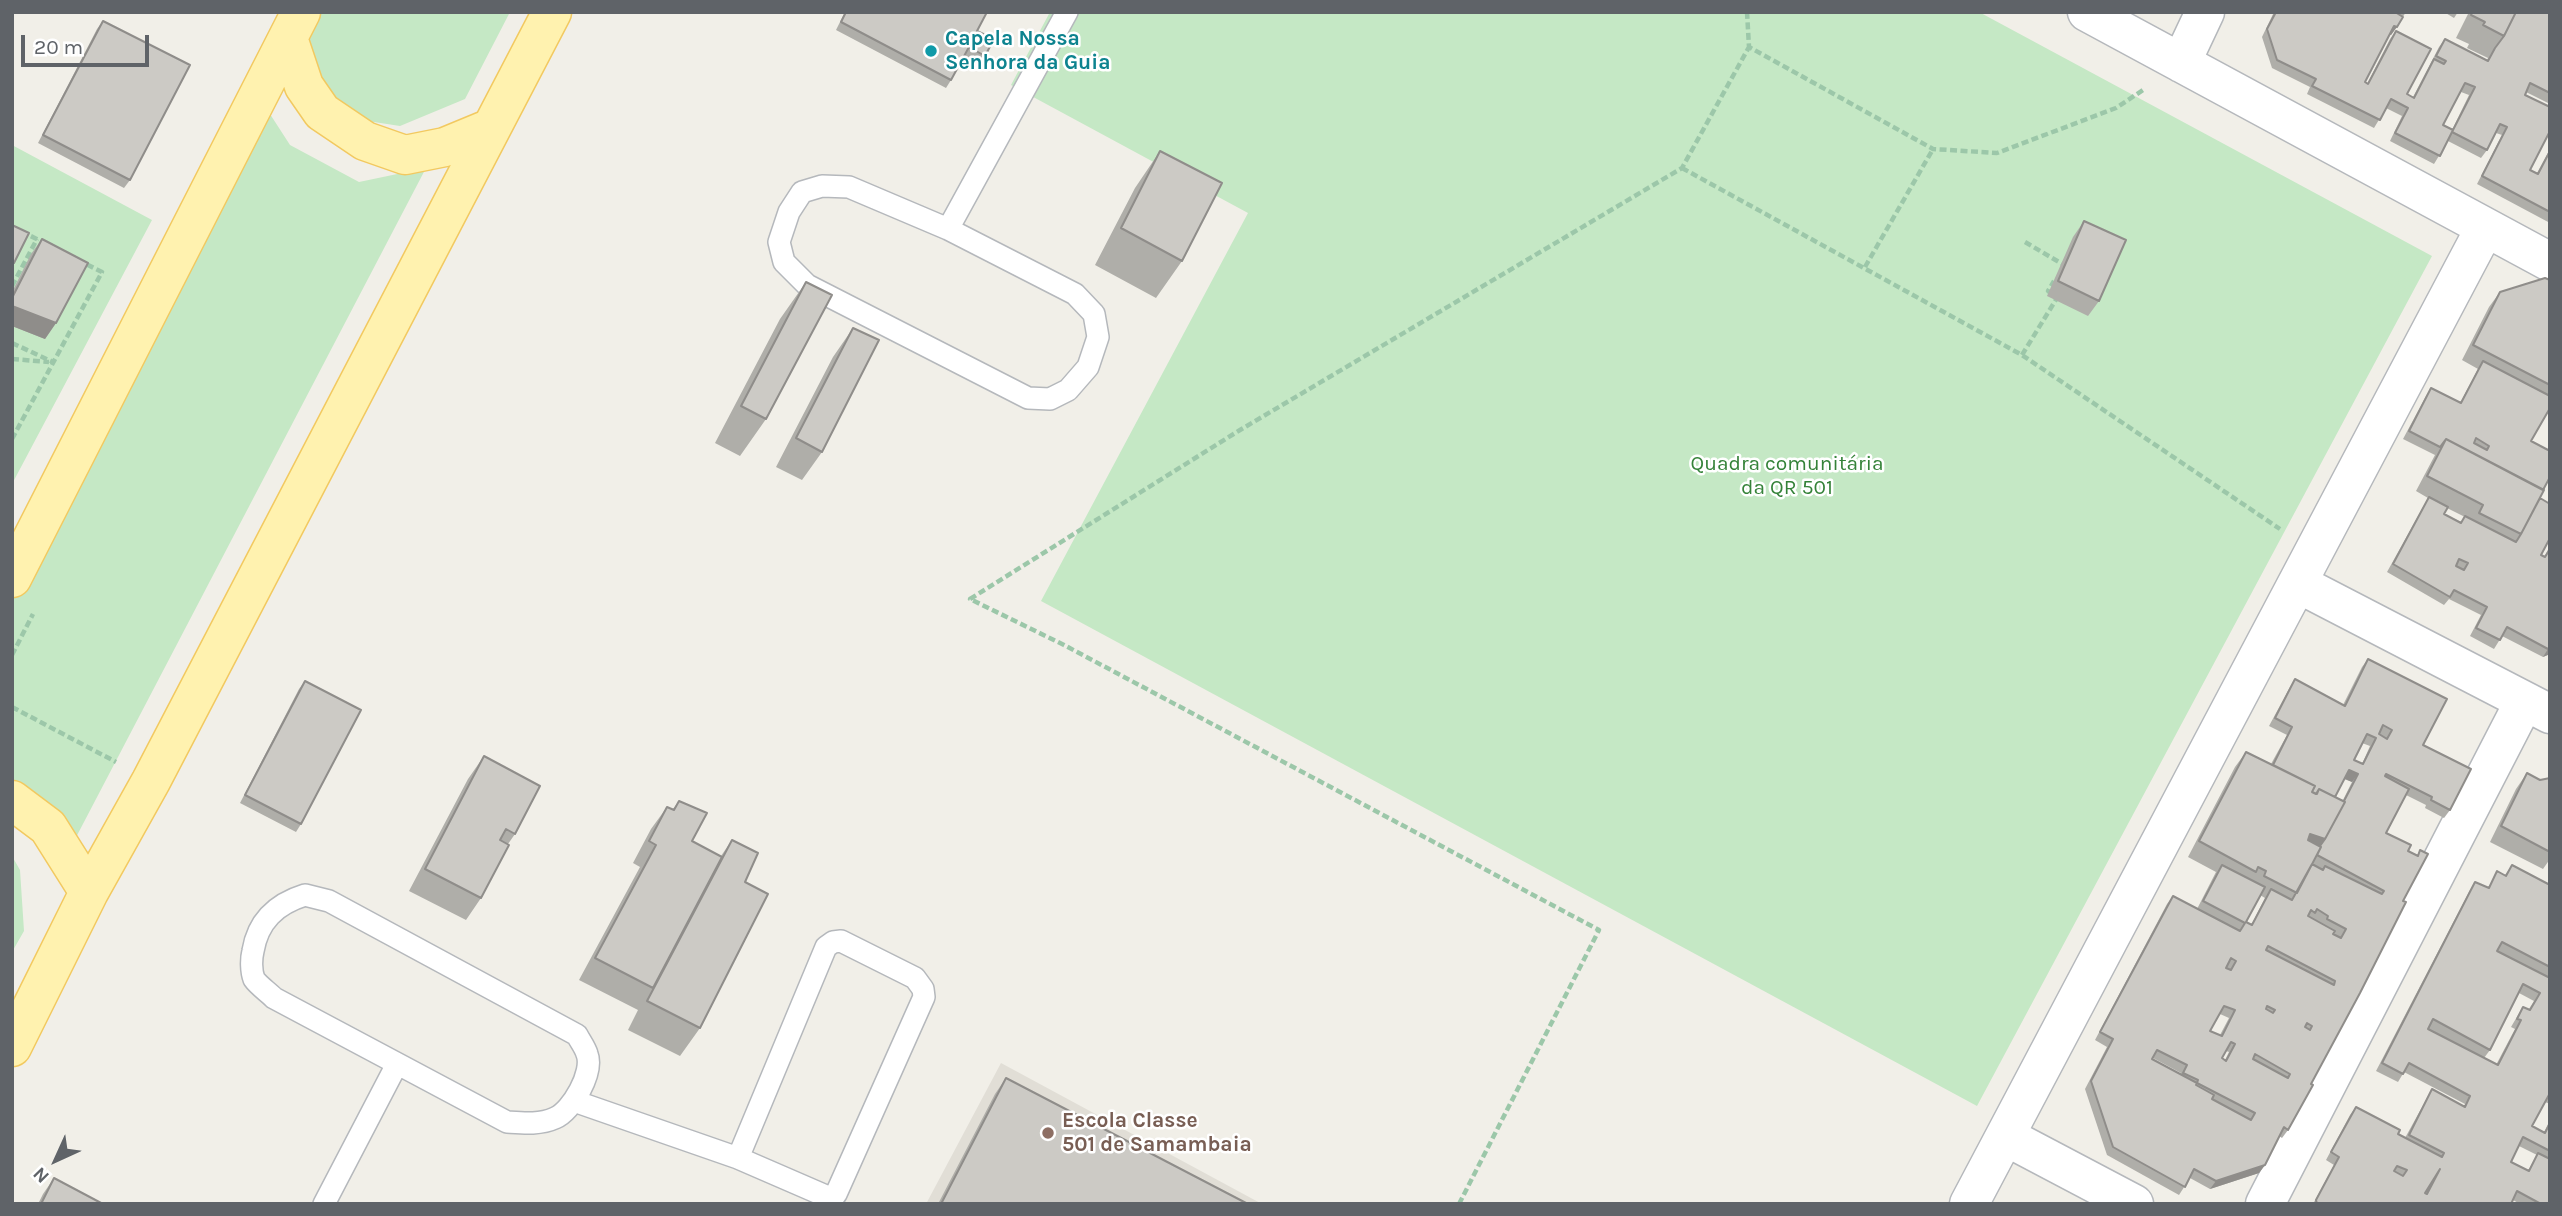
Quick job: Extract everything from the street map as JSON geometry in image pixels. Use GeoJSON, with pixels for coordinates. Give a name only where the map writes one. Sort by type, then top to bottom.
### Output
{"type":"FeatureCollection","features":[{"type":"Feature","properties":{"kind":"main road"},"geometry":{"type":"LineString","coordinates":[[12,1047],[89,892],[151,781],[552,12]]}},
{"type":"Feature","properties":{"kind":"main road"},"geometry":{"type":"LineString","coordinates":[[294,25],[304,86],[322,112],[365,141],[405,155],[445,147],[491,128]]}},
{"type":"Feature","properties":{"kind":"main road"},"geometry":{"type":"LineString","coordinates":[[12,578],[294,25]]}},
{"type":"Feature","properties":{"kind":"main road"},"geometry":{"type":"LineString","coordinates":[[12,800],[48,827],[89,892]]}},
{"type":"Feature","properties":{"kind":"street"},"geometry":{"type":"LineString","coordinates":[[2087,12],[2550,262]]}},
{"type":"Feature","properties":{"kind":"street"},"geometry":{"type":"LineString","coordinates":[[2181,63],[2205,12]]}},
{"type":"Feature","properties":{"kind":"street"},"geometry":{"type":"LineString","coordinates":[[1969,1204],[2486,228]]}},
{"type":"Feature","properties":{"kind":"street"},"geometry":{"type":"LineString","coordinates":[[2265,1204],[2537,708],[2307,568]]}},
{"type":"Feature","properties":{"kind":"street"},"geometry":{"type":"LineString","coordinates":[[2006,1136],[2134,1204]]}},
{"type":"Feature","properties":{"kind":"lane"},"geometry":{"type":"LineString","coordinates":[[948,229],[1067,12]]}},
{"type":"Feature","properties":{"kind":"lane"},"geometry":{"type":"LineString","coordinates":[[822,186],[849,187],[948,229],[1075,294],[1094,314],[1098,337],[1088,367],[1068,390],[1050,399],[1027,398],[807,285],[784,262],[779,242],[789,212],[803,192],[822,186]]}},
{"type":"Feature","properties":{"kind":"lane"},"geometry":{"type":"LineString","coordinates":[[305,895],[329,901],[577,1035],[589,1056],[587,1076],[574,1101],[556,1118],[528,1124],[507,1122],[274,998],[254,979],[251,961],[255,940],[266,917],[286,901],[305,895]]}},
{"type":"Feature","properties":{"kind":"lane"},"geometry":{"type":"LineString","coordinates":[[574,1101],[738,1158],[828,1197],[836,1194],[925,997],[919,982],[841,941],[826,947],[738,1158]]}},
{"type":"Feature","properties":{"kind":"lane"},"geometry":{"type":"LineString","coordinates":[[324,1204],[397,1064]]}},
{"type":"Feature","properties":{"kind":"path"},"geometry":{"type":"LineString","coordinates":[[1459,1204],[1599,930],[1064,645],[970,599],[1240,430],[1682,168],[1749,47],[1748,12]]}},
{"type":"Feature","properties":{"kind":"path"},"geometry":{"type":"LineString","coordinates":[[1749,47],[1933,149],[1997,153],[2116,108],[2181,63]]}},
{"type":"Feature","properties":{"kind":"path"},"geometry":{"type":"LineString","coordinates":[[1865,267],[1933,149]]}},
{"type":"Feature","properties":{"kind":"path"},"geometry":{"type":"LineString","coordinates":[[1682,168],[2022,355],[2307,568]]}},
{"type":"Feature","properties":{"kind":"path"},"geometry":{"type":"LineString","coordinates":[[12,227],[48,245]]}},
{"type":"Feature","properties":{"kind":"path"},"geometry":{"type":"LineString","coordinates":[[12,286],[37,239]]}},
{"type":"Feature","properties":{"kind":"path"},"geometry":{"type":"LineString","coordinates":[[2022,355],[2057,298],[2048,291],[2065,263],[2025,242]]}},
{"type":"Feature","properties":{"kind":"path"},"geometry":{"type":"LineString","coordinates":[[12,439],[102,272],[80,261]]}},
{"type":"Feature","properties":{"kind":"path"},"geometry":{"type":"LineString","coordinates":[[12,343],[53,362]]}},
{"type":"Feature","properties":{"kind":"path"},"geometry":{"type":"LineString","coordinates":[[12,359],[53,362]]}},
{"type":"Feature","properties":{"kind":"path"},"geometry":{"type":"LineString","coordinates":[[12,707],[151,781]]}},
{"type":"Feature","properties":{"kind":"shaded area","name":"Escola Classe 501 de Samambaia"},"geometry":{"type":"Polygon","coordinates":[[[1001,1063],[1262,1204],[926,1204],[1001,1063]]]}},
{"type":"Feature","properties":{"kind":"green space"},"geometry":{"type":"Polygon","coordinates":[[[314,12],[510,12],[465,99],[400,126],[348,118],[312,93],[302,35],[314,12]]]}},
{"type":"Feature","properties":{"kind":"green space","name":"Quadra comunitária da QR 501"},"geometry":{"type":"Polygon","coordinates":[[[1050,12],[1979,12],[2432,256],[1977,1106],[1041,601],[1248,213],[1011,85],[1050,12]]]}},
{"type":"Feature","properties":{"kind":"green space"},"geometry":{"type":"Polygon","coordinates":[[[259,97],[290,145],[359,182],[426,168],[73,843],[51,804],[12,785],[12,581],[259,97]]]}},
{"type":"Feature","properties":{"kind":"green space"},"geometry":{"type":"Polygon","coordinates":[[[12,145],[152,220],[12,484],[12,145]]]}},
{"type":"Feature","properties":{"kind":"green space"},"geometry":{"type":"Polygon","coordinates":[[[12,856],[20,870],[24,931],[12,952],[12,856]]]}},
{"type":"Feature","properties":{"kind":"building","name":"Capela Nossa Senhora da Guia"},"geometry":{"type":"Polygon","coordinates":[[[846,12],[987,12],[977,31],[994,39],[985,56],[969,47],[951,80],[841,22],[846,12]]]}},
{"type":"Feature","properties":{"kind":"building"},"geometry":{"type":"Polygon","coordinates":[[[2276,12],[2395,12],[2403,17],[2397,27],[2394,26],[2365,82],[2368,84],[2396,31],[2431,49],[2407,94],[2414,98],[2434,59],[2444,64],[2446,61],[2436,56],[2445,39],[2488,61],[2516,12],[2550,12],[2550,93],[2530,83],[2525,95],[2550,107],[2550,131],[2530,170],[2538,174],[2550,151],[2550,212],[2482,176],[2507,127],[2500,124],[2487,150],[2452,132],[2440,156],[2395,133],[2408,108],[2391,99],[2380,120],[2312,86],[2316,79],[2277,60],[2267,29],[2276,12]],[[2465,83],[2443,125],[2453,130],[2475,87],[2465,83]]]}},
{"type":"Feature","properties":{"kind":"building"},"geometry":{"type":"Polygon","coordinates":[[[2473,12],[2516,12],[2504,36],[2483,25],[2485,22],[2471,15],[2473,12]]]}},
{"type":"Feature","properties":{"kind":"building"},"geometry":{"type":"Polygon","coordinates":[[[103,21],[190,65],[130,180],[43,135],[103,21]]]}},
{"type":"Feature","properties":{"kind":"building"},"geometry":{"type":"Polygon","coordinates":[[[1160,151],[1222,183],[1182,261],[1121,228],[1160,151]]]}},
{"type":"Feature","properties":{"kind":"building"},"geometry":{"type":"Polygon","coordinates":[[[2084,221],[2126,240],[2099,301],[2058,281],[2084,221]]]}},
{"type":"Feature","properties":{"kind":"building"},"geometry":{"type":"Polygon","coordinates":[[[12,225],[29,233],[14,263],[12,263],[12,225]]]}},
{"type":"Feature","properties":{"kind":"building"},"geometry":{"type":"Polygon","coordinates":[[[42,239],[88,263],[56,323],[12,306],[12,298],[42,239]]]}},
{"type":"Feature","properties":{"kind":"building"},"geometry":{"type":"Polygon","coordinates":[[[2545,278],[2550,280],[2550,385],[2473,345],[2500,292],[2545,278]]]}},
{"type":"Feature","properties":{"kind":"building"},"geometry":{"type":"Polygon","coordinates":[[[806,282],[832,295],[766,419],[741,406],[806,282]]]}},
{"type":"Feature","properties":{"kind":"building"},"geometry":{"type":"Polygon","coordinates":[[[853,328],[879,340],[822,452],[796,438],[853,328]]]}},
{"type":"Feature","properties":{"kind":"building"},"geometry":{"type":"Polygon","coordinates":[[[2483,361],[2550,396],[2550,408],[2531,441],[2550,451],[2550,477],[2543,490],[2446,439],[2440,447],[2409,431],[2431,388],[2461,403],[2483,361]],[[2476,438],[2474,443],[2487,450],[2489,446],[2476,438]]]}},
{"type":"Feature","properties":{"kind":"building"},"geometry":{"type":"Polygon","coordinates":[[[2446,439],[2544,490],[2521,534],[2479,513],[2483,505],[2427,476],[2446,439]]]}},
{"type":"Feature","properties":{"kind":"building"},"geometry":{"type":"Polygon","coordinates":[[[2429,497],[2448,507],[2444,514],[2461,523],[2465,516],[2516,542],[2540,498],[2550,504],[2550,538],[2541,555],[2545,557],[2550,549],[2550,648],[2507,627],[2500,640],[2476,628],[2487,607],[2454,590],[2450,597],[2393,564],[2429,497]],[[2459,559],[2456,566],[2464,570],[2468,563],[2459,559]]]}},
{"type":"Feature","properties":{"kind":"building"},"geometry":{"type":"Polygon","coordinates":[[[2368,659],[2447,699],[2423,745],[2471,769],[2450,810],[2431,800],[2432,797],[2386,774],[2385,776],[2409,789],[2386,833],[2411,845],[2408,851],[2418,856],[2420,850],[2428,854],[2403,901],[2406,902],[2311,1084],[2313,1085],[2288,1130],[2284,1127],[2265,1165],[2216,1181],[2194,1169],[2185,1187],[2113,1147],[2091,1081],[2113,1039],[2100,1032],[2173,896],[2240,931],[2245,923],[2203,901],[2222,865],[2265,887],[2246,922],[2252,925],[2271,889],[2292,900],[2312,864],[2323,870],[2325,866],[2382,894],[2384,891],[2317,855],[2358,774],[2349,770],[2335,797],[2319,789],[2316,794],[2312,792],[2315,786],[2273,765],[2292,727],[2275,718],[2295,679],[2345,706],[2368,659]],[[2383,725],[2379,734],[2387,739],[2392,730],[2383,725]],[[2367,734],[2354,760],[2363,764],[2376,738],[2367,734]],[[2317,909],[2315,913],[2311,910],[2308,916],[2335,931],[2333,934],[2341,938],[2346,929],[2327,919],[2328,916],[2317,909]],[[2268,946],[2266,950],[2334,985],[2335,981],[2268,946]],[[2231,958],[2226,968],[2231,970],[2236,961],[2231,958]],[[2224,1006],[2210,1031],[2222,1036],[2235,1010],[2224,1006]],[[2231,1042],[2222,1058],[2226,1061],[2235,1044],[2231,1042]],[[2157,1050],[2152,1059],[2197,1083],[2198,1080],[2183,1073],[2187,1065],[2157,1050]],[[2255,1054],[2253,1059],[2288,1078],[2290,1074],[2255,1054]],[[2197,1083],[2196,1085],[2214,1095],[2212,1099],[2251,1120],[2255,1113],[2197,1083]]]}},
{"type":"Feature","properties":{"kind":"building"},"geometry":{"type":"Polygon","coordinates":[[[305,681],[361,710],[301,824],[245,795],[305,681]]]}},
{"type":"Feature","properties":{"kind":"building"},"geometry":{"type":"Polygon","coordinates":[[[2246,752],[2315,786],[2312,792],[2317,794],[2319,789],[2345,802],[2325,839],[2310,834],[2308,840],[2321,847],[2297,893],[2264,876],[2266,871],[2258,867],[2256,872],[2199,841],[2246,752]]]}},
{"type":"Feature","properties":{"kind":"building"},"geometry":{"type":"Polygon","coordinates":[[[484,756],[540,786],[515,834],[506,829],[500,840],[509,845],[481,898],[425,869],[484,756]]]}},
{"type":"Feature","properties":{"kind":"building"},"geometry":{"type":"Polygon","coordinates":[[[2527,773],[2540,780],[2550,778],[2550,852],[2501,826],[2527,773]]]}},
{"type":"Feature","properties":{"kind":"building"},"geometry":{"type":"Polygon","coordinates":[[[679,801],[707,813],[692,841],[722,857],[653,988],[595,958],[656,845],[649,841],[667,807],[674,810],[679,801]]]}},
{"type":"Feature","properties":{"kind":"building"},"geometry":{"type":"Polygon","coordinates":[[[732,840],[758,853],[745,882],[768,894],[700,1028],[647,1001],[732,840]]]}},
{"type":"Feature","properties":{"kind":"building"},"geometry":{"type":"Polygon","coordinates":[[[2512,865],[2550,885],[2550,967],[2502,942],[2497,951],[2550,978],[2550,1093],[2532,1126],[2545,1133],[2550,1123],[2550,1151],[2523,1137],[2511,1162],[2529,1171],[2538,1153],[2550,1159],[2550,1204],[2541,1204],[2517,1191],[2511,1204],[2317,1204],[2316,1200],[2339,1157],[2331,1152],[2356,1107],[2400,1130],[2398,1134],[2442,1157],[2444,1153],[2409,1135],[2432,1089],[2465,1107],[2470,1096],[2409,1063],[2403,1074],[2382,1063],[2475,882],[2489,888],[2497,871],[2506,876],[2512,865]],[[2523,984],[2490,1050],[2433,1019],[2428,1029],[2498,1065],[2521,1020],[2517,1019],[2523,1007],[2530,1010],[2540,993],[2523,984]],[[2397,1166],[2394,1171],[2403,1176],[2407,1170],[2397,1166]],[[2440,1169],[2425,1193],[2427,1194],[2440,1169]]]}},
{"type":"Feature","properties":{"kind":"building","name":"Escola Classe 501 de Samambaia"},"geometry":{"type":"Polygon","coordinates":[[[1006,1078],[1248,1204],[941,1204],[1006,1078]]]}},
{"type":"Feature","properties":{"kind":"building"},"geometry":{"type":"Polygon","coordinates":[[[54,1178],[103,1204],[41,1204],[54,1178]]]}},
{"type":"Feature","properties":{"kind":"place","name":"Capela Nossa Senhora da Guia"},"geometry":{"type":"Point","coordinates":[931,51]}},
{"type":"Feature","properties":{"kind":"place","name":"Escola Classe 501 de Samambaia"},"geometry":{"type":"Point","coordinates":[1048,1133]}}]}
